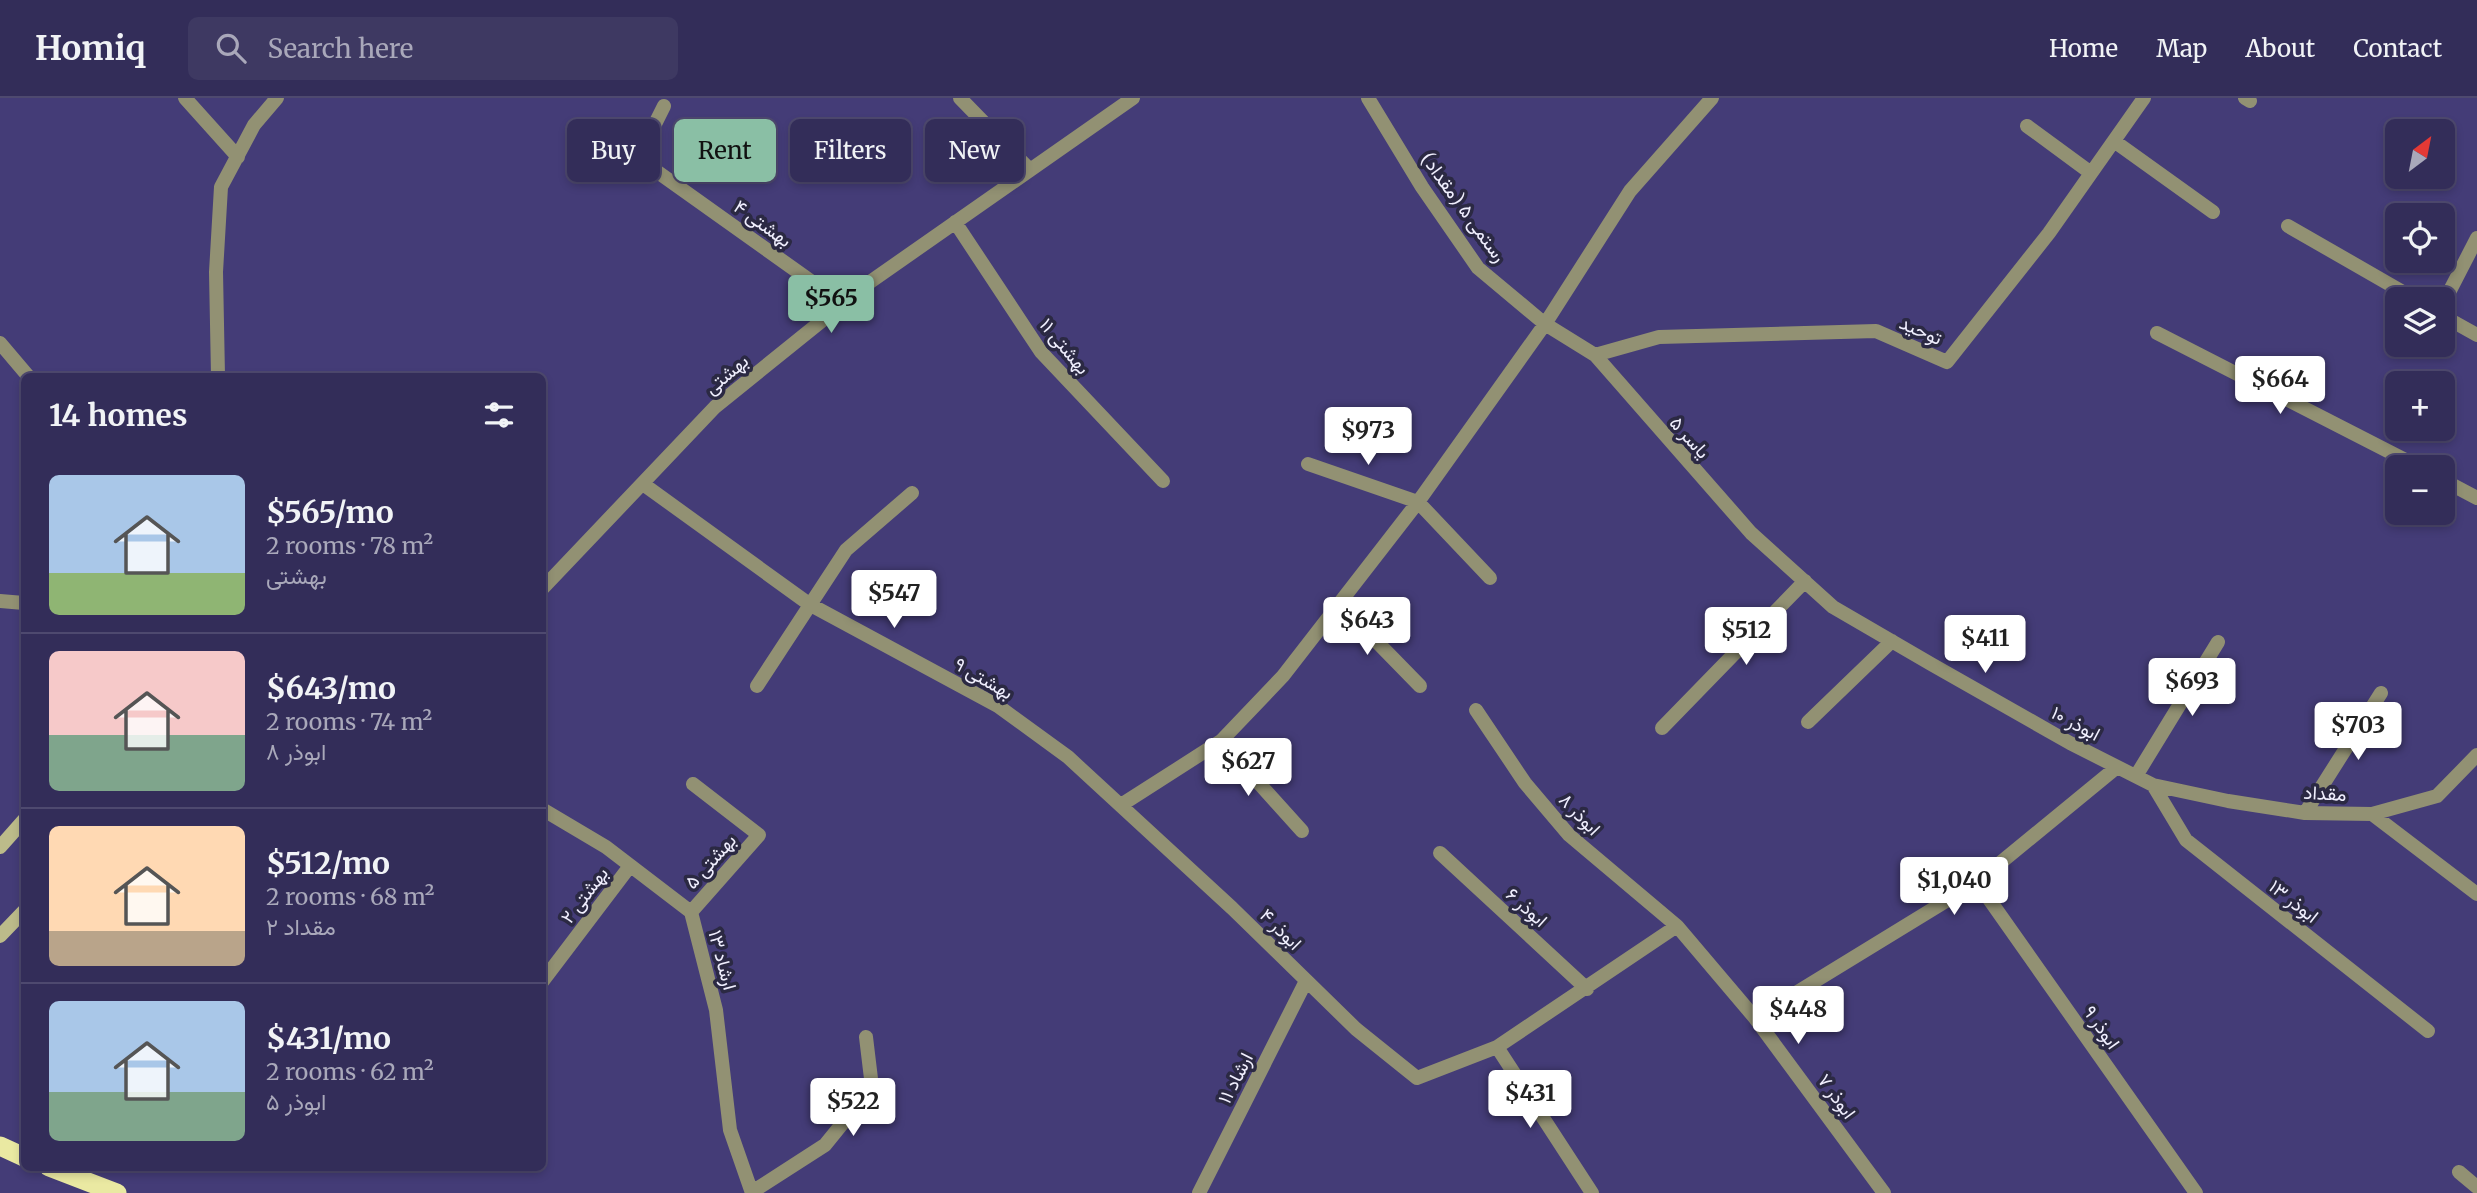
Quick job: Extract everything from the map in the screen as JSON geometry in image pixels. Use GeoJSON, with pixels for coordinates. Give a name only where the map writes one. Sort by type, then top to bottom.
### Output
{"type":"FeatureCollection","features":[{"type":"Feature","properties":{"kind":"highway"},"geometry":{"type":"LineString","coordinates":[[0,1146],[21,1156]]}},
{"type":"Feature","properties":{"kind":"highway"},"geometry":{"type":"LineString","coordinates":[[59,1171],[117,1193]]}},
{"type":"Feature","properties":{"kind":"main road"},"geometry":{"type":"LineString","coordinates":[[0,848],[21,824]]}},
{"type":"Feature","properties":{"kind":"main road"},"geometry":{"type":"LineString","coordinates":[[0,936],[21,914]]}},
{"type":"Feature","properties":{"kind":"street"},"geometry":{"type":"LineString","coordinates":[[185,98],[238,157]]}},
{"type":"Feature","properties":{"kind":"street"},"geometry":{"type":"LineString","coordinates":[[218,373],[216,272],[221,187],[254,125],[277,98]]}},
{"type":"Feature","properties":{"kind":"street"},"geometry":{"type":"LineString","coordinates":[[960,98],[1030,170]]}},
{"type":"Feature","properties":{"kind":"street","name":"بهشتی"},"geometry":{"type":"LineString","coordinates":[[546,585],[715,407],[842,304],[1133,98]]}},
{"type":"Feature","properties":{"kind":"street","name":"رستمی ۵ (مقداد)"},"geometry":{"type":"LineString","coordinates":[[1368,98],[1423,187],[1478,268],[1545,324]]}},
{"type":"Feature","properties":{"kind":"street"},"geometry":{"type":"LineString","coordinates":[[1121,805],[1221,741],[1283,676],[1418,502],[1545,324],[1630,191],[1712,98]]}},
{"type":"Feature","properties":{"kind":"street","name":"توحید"},"geometry":{"type":"LineString","coordinates":[[1595,355],[1659,337],[1876,331],[1947,362],[2091,173],[2144,98]]}},
{"type":"Feature","properties":{"kind":"street","name":"بهشتی ۴"},"geometry":{"type":"LineString","coordinates":[[664,106],[638,158],[842,304]]}},
{"type":"Feature","properties":{"kind":"street"},"geometry":{"type":"LineString","coordinates":[[2027,126],[2091,173]]}},
{"type":"Feature","properties":{"kind":"street"},"geometry":{"type":"LineString","coordinates":[[2114,141],[2213,212]]}},
{"type":"Feature","properties":{"kind":"street","name":"بهشتی ۱۱"},"geometry":{"type":"LineString","coordinates":[[955,222],[1041,352],[1163,481]]}},
{"type":"Feature","properties":{"kind":"street"},"geometry":{"type":"LineString","coordinates":[[2288,226],[2393,287]]}},
{"type":"Feature","properties":{"kind":"street"},"geometry":{"type":"LineString","coordinates":[[2452,287],[2477,238]]}},
{"type":"Feature","properties":{"kind":"street"},"geometry":{"type":"LineString","coordinates":[[2455,323],[2477,335]]}},
{"type":"Feature","properties":{"kind":"street","name":"یاسر ۵"},"geometry":{"type":"LineString","coordinates":[[1545,324],[1595,355],[1751,533],[1805,581]]}},
{"type":"Feature","properties":{"kind":"street"},"geometry":{"type":"LineString","coordinates":[[2157,333],[2396,455]]}},
{"type":"Feature","properties":{"kind":"street"},"geometry":{"type":"LineString","coordinates":[[0,343],[25,373]]}},
{"type":"Feature","properties":{"kind":"street"},"geometry":{"type":"LineString","coordinates":[[1308,464],[1418,502],[1490,578]]}},
{"type":"Feature","properties":{"kind":"street","name":"بهشتی ۹"},"geometry":{"type":"LineString","coordinates":[[643,484],[809,604],[998,706],[1068,757],[1121,805]]}},
{"type":"Feature","properties":{"kind":"street"},"geometry":{"type":"LineString","coordinates":[[2455,486],[2477,498]]}},
{"type":"Feature","properties":{"kind":"street"},"geometry":{"type":"LineString","coordinates":[[757,686],[846,550],[912,493]]}},
{"type":"Feature","properties":{"kind":"street"},"geometry":{"type":"LineString","coordinates":[[1662,729],[1805,581]]}},
{"type":"Feature","properties":{"kind":"street","name":"ابوذر ۱۰"},"geometry":{"type":"LineString","coordinates":[[1805,581],[1833,607],[2153,785]]}},
{"type":"Feature","properties":{"kind":"street"},"geometry":{"type":"LineString","coordinates":[[0,601],[21,604]]}},
{"type":"Feature","properties":{"kind":"street"},"geometry":{"type":"LineString","coordinates":[[1339,603],[1420,686]]}},
{"type":"Feature","properties":{"kind":"street"},"geometry":{"type":"LineString","coordinates":[[1808,722],[1892,641]]}},
{"type":"Feature","properties":{"kind":"street"},"geometry":{"type":"LineString","coordinates":[[2136,776],[2218,642]]}},
{"type":"Feature","properties":{"kind":"street"},"geometry":{"type":"LineString","coordinates":[[2305,813],[2381,693]]}},
{"type":"Feature","properties":{"kind":"street","name":"ابوذر ۸"},"geometry":{"type":"LineString","coordinates":[[1476,710],[1525,783],[1569,835],[1677,926]]}},
{"type":"Feature","properties":{"kind":"street"},"geometry":{"type":"LineString","coordinates":[[1221,741],[1302,831]]}},
{"type":"Feature","properties":{"kind":"street","name":"مقداد"},"geometry":{"type":"LineString","coordinates":[[2153,785],[2305,813],[2372,814],[2437,796],[2477,755]]}},
{"type":"Feature","properties":{"kind":"street"},"geometry":{"type":"LineString","coordinates":[[1755,1018],[1977,882],[2117,767]]}},
{"type":"Feature","properties":{"kind":"street","name":"بهشتی ۵"},"geometry":{"type":"LineString","coordinates":[[691,912],[759,835],[693,784]]}},
{"type":"Feature","properties":{"kind":"street","name":"ابوذر ۱۳"},"geometry":{"type":"LineString","coordinates":[[2153,785],[2186,840],[2428,1031]]}},
{"type":"Feature","properties":{"kind":"street","name":"ابوذر ۴"},"geometry":{"type":"LineString","coordinates":[[1121,805],[1356,1029],[1417,1078],[1497,1047]]}},
{"type":"Feature","properties":{"kind":"street","name":"ارشاد ۱۳"},"geometry":{"type":"LineString","coordinates":[[546,813],[630,866],[691,912],[716,1010],[730,1130],[752,1193]]}},
{"type":"Feature","properties":{"kind":"street"},"geometry":{"type":"LineString","coordinates":[[2372,814],[2477,894]]}},
{"type":"Feature","properties":{"kind":"street","name":"ابوذر ۶"},"geometry":{"type":"LineString","coordinates":[[1440,853],[1587,989]]}},
{"type":"Feature","properties":{"kind":"street","name":"بهشتی ۲"},"geometry":{"type":"LineString","coordinates":[[546,977],[630,866]]}},
{"type":"Feature","properties":{"kind":"street","name":"ابوذر ۹"},"geometry":{"type":"LineString","coordinates":[[1977,882],[2196,1193]]}},
{"type":"Feature","properties":{"kind":"street"},"geometry":{"type":"LineString","coordinates":[[1592,1193],[1497,1047],[1677,926]]}},
{"type":"Feature","properties":{"kind":"street","name":"ابوذر ۷"},"geometry":{"type":"LineString","coordinates":[[1677,926],[1755,1018],[1884,1193]]}},
{"type":"Feature","properties":{"kind":"street","name":"ارشاد ۱۱"},"geometry":{"type":"LineString","coordinates":[[1199,1193],[1306,981]]}},
{"type":"Feature","properties":{"kind":"street"},"geometry":{"type":"LineString","coordinates":[[752,1193],[825,1145],[872,1087],[866,1037]]}},
{"type":"Feature","properties":{"kind":"street"},"geometry":{"type":"LineString","coordinates":[[2459,1172],[2477,1187]]}}]}
